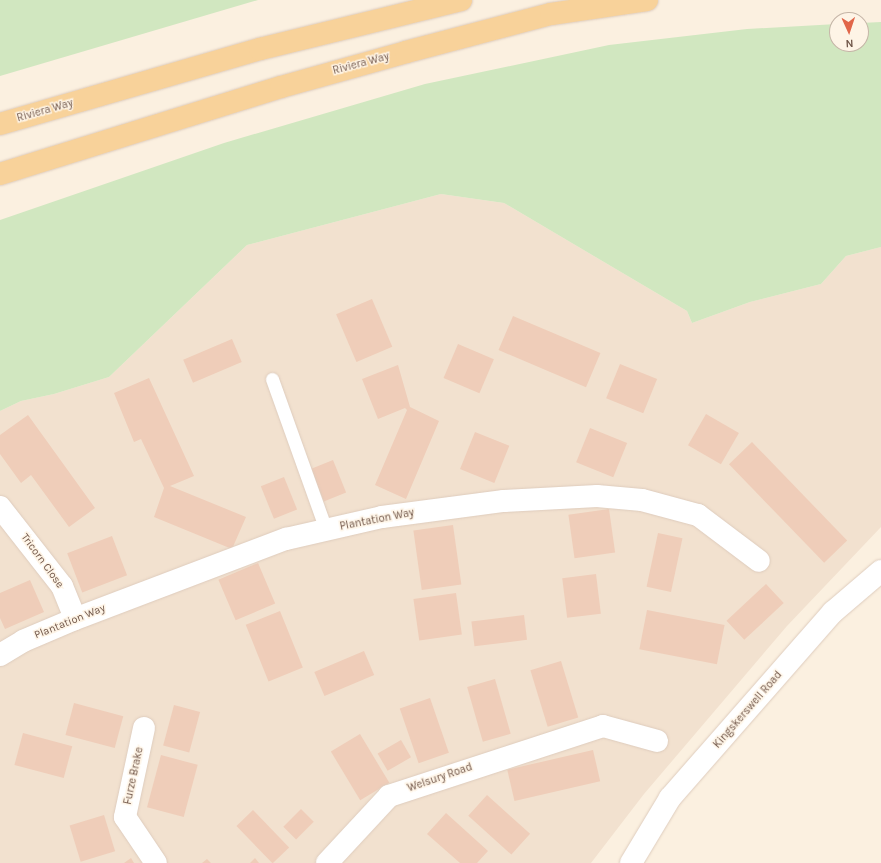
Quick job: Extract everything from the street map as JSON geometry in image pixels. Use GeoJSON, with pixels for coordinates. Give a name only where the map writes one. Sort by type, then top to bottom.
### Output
{"type":"FeatureCollection","features":[{"type":"Feature","properties":{"kind":"main road","name":"Riviera Way"},"geometry":{"type":"LineString","coordinates":[[0,124],[260,49],[460,0]]}},
{"type":"Feature","properties":{"kind":"main road","name":"Riviera Way"},"geometry":{"type":"LineString","coordinates":[[0,174],[281,87],[429,46],[551,14],[647,0]]}},
{"type":"Feature","properties":{"kind":"main road","name":"Riviera Way"},"geometry":{"type":"LineString","coordinates":[[0,181],[81,149]]}},
{"type":"Feature","properties":{"kind":"street","name":"Plantation Way"},"geometry":{"type":"LineString","coordinates":[[0,655],[23,641],[75,619],[286,540],[382,517],[504,501],[597,496],[642,500],[698,515],[759,561]]}},
{"type":"Feature","properties":{"kind":"street","name":"Tricorn Close"},"geometry":{"type":"LineString","coordinates":[[0,508],[62,586],[75,619]]}},
{"type":"Feature","properties":{"kind":"street","name":"Kingskerswell Road"},"geometry":{"type":"LineString","coordinates":[[632,863],[670,798],[832,612],[881,571]]}},
{"type":"Feature","properties":{"kind":"street","name":"Welsury Road"},"geometry":{"type":"LineString","coordinates":[[327,863],[389,796],[578,732],[603,726],[657,741]]}},
{"type":"Feature","properties":{"kind":"street","name":"Furze Brake"},"geometry":{"type":"LineString","coordinates":[[144,728],[125,817],[156,863]]}},
{"type":"Feature","properties":{"kind":"lane"},"geometry":{"type":"LineString","coordinates":[[272,379],[326,530]]}},
{"type":"Feature","properties":{"kind":"shaded area"},"geometry":{"type":"Polygon","coordinates":[[[441,194],[504,203],[687,311],[692,323],[750,302],[821,284],[846,256],[881,247],[881,527],[787,626],[644,794],[591,863],[0,863],[0,411],[21,401],[54,394],[109,377],[247,245],[441,194]]]}},
{"type":"Feature","properties":{"kind":"green space"},"geometry":{"type":"Polygon","coordinates":[[[0,0],[258,0],[0,76],[0,0]]]}},
{"type":"Feature","properties":{"kind":"green space"},"geometry":{"type":"Polygon","coordinates":[[[881,22],[881,247],[846,256],[821,284],[750,302],[692,323],[687,311],[504,203],[441,194],[247,245],[109,377],[54,394],[21,401],[0,411],[0,220],[224,143],[425,84],[609,45],[747,29],[829,24],[829,52],[869,52],[869,23],[881,22]]]}},
{"type":"Feature","properties":{"kind":"building"},"geometry":{"type":"Polygon","coordinates":[[[372,299],[392,347],[356,362],[336,314],[372,299]]]}},
{"type":"Feature","properties":{"kind":"building"},"geometry":{"type":"Polygon","coordinates":[[[513,316],[600,353],[586,387],[499,350],[513,316]]]}},
{"type":"Feature","properties":{"kind":"building"},"geometry":{"type":"Polygon","coordinates":[[[232,339],[242,362],[193,383],[183,360],[232,339]]]}},
{"type":"Feature","properties":{"kind":"building"},"geometry":{"type":"Polygon","coordinates":[[[458,344],[494,359],[479,393],[444,378],[458,344]]]}},
{"type":"Feature","properties":{"kind":"building"},"geometry":{"type":"Polygon","coordinates":[[[620,364],[657,379],[643,413],[606,398],[620,364]]]}},
{"type":"Feature","properties":{"kind":"building"},"geometry":{"type":"Polygon","coordinates":[[[398,365],[410,407],[439,421],[406,499],[375,485],[407,410],[405,408],[378,419],[362,379],[398,365]]]}},
{"type":"Feature","properties":{"kind":"building"},"geometry":{"type":"Polygon","coordinates":[[[149,378],[194,476],[170,486],[246,517],[232,549],[154,517],[164,488],[141,439],[134,442],[114,393],[149,378]]]}},
{"type":"Feature","properties":{"kind":"building"},"geometry":{"type":"Polygon","coordinates":[[[706,414],[739,433],[721,464],[688,445],[706,414]]]}},
{"type":"Feature","properties":{"kind":"building"},"geometry":{"type":"Polygon","coordinates":[[[28,415],[95,508],[69,527],[31,475],[21,483],[0,454],[0,435],[28,415]]]}},
{"type":"Feature","properties":{"kind":"building"},"geometry":{"type":"Polygon","coordinates":[[[590,428],[627,443],[613,477],[576,462],[590,428]]]}},
{"type":"Feature","properties":{"kind":"building"},"geometry":{"type":"Polygon","coordinates":[[[475,432],[509,446],[494,483],[460,469],[475,432]]]}},
{"type":"Feature","properties":{"kind":"building"},"geometry":{"type":"Polygon","coordinates":[[[752,442],[847,541],[824,563],[729,464],[752,442]]]}},
{"type":"Feature","properties":{"kind":"building"},"geometry":{"type":"Polygon","coordinates":[[[333,460],[346,492],[324,501],[311,469],[333,460]]]}},
{"type":"Feature","properties":{"kind":"building"},"geometry":{"type":"Polygon","coordinates":[[[284,477],[297,509],[274,519],[261,486],[284,477]]]}},
{"type":"Feature","properties":{"kind":"building"},"geometry":{"type":"Polygon","coordinates":[[[609,509],[615,553],[575,558],[568,515],[609,509]]]}},
{"type":"Feature","properties":{"kind":"building"},"geometry":{"type":"Polygon","coordinates":[[[453,525],[461,584],[422,590],[413,531],[453,525]]]}},
{"type":"Feature","properties":{"kind":"building"},"geometry":{"type":"Polygon","coordinates":[[[658,533],[682,538],[671,592],[647,587],[658,533]]]}},
{"type":"Feature","properties":{"kind":"building"},"geometry":{"type":"Polygon","coordinates":[[[112,536],[127,575],[82,592],[67,553],[112,536]]]}},
{"type":"Feature","properties":{"kind":"building"},"geometry":{"type":"Polygon","coordinates":[[[258,563],[275,604],[236,620],[218,580],[258,563]]]}},
{"type":"Feature","properties":{"kind":"building"},"geometry":{"type":"Polygon","coordinates":[[[596,574],[601,614],[567,618],[562,578],[596,574]]]}},
{"type":"Feature","properties":{"kind":"building"},"geometry":{"type":"Polygon","coordinates":[[[30,580],[44,612],[5,629],[0,618],[0,593],[30,580]]]}},
{"type":"Feature","properties":{"kind":"building"},"geometry":{"type":"Polygon","coordinates":[[[766,584],[784,603],[744,640],[727,621],[766,584]]]}},
{"type":"Feature","properties":{"kind":"building"},"geometry":{"type":"Polygon","coordinates":[[[456,593],[462,635],[419,641],[413,599],[456,593]]]}},
{"type":"Feature","properties":{"kind":"building"},"geometry":{"type":"Polygon","coordinates":[[[647,610],[725,625],[717,664],[639,649],[647,610]]]}},
{"type":"Feature","properties":{"kind":"building"},"geometry":{"type":"Polygon","coordinates":[[[280,611],[303,668],[269,681],[246,625],[280,611]]]}},
{"type":"Feature","properties":{"kind":"building"},"geometry":{"type":"Polygon","coordinates":[[[524,615],[527,640],[474,646],[471,621],[524,615]]]}},
{"type":"Feature","properties":{"kind":"building"},"geometry":{"type":"Polygon","coordinates":[[[364,651],[374,675],[324,696],[314,672],[364,651]]]}},
{"type":"Feature","properties":{"kind":"building"},"geometry":{"type":"Polygon","coordinates":[[[561,661],[578,717],[548,727],[530,670],[561,661]]]}},
{"type":"Feature","properties":{"kind":"building"},"geometry":{"type":"Polygon","coordinates":[[[495,679],[511,734],[483,742],[467,687],[495,679]]]}},
{"type":"Feature","properties":{"kind":"building"},"geometry":{"type":"Polygon","coordinates":[[[430,698],[449,753],[419,763],[400,708],[430,698]]]}},
{"type":"Feature","properties":{"kind":"building"},"geometry":{"type":"Polygon","coordinates":[[[74,703],[123,716],[115,748],[65,735],[74,703]]]}},
{"type":"Feature","properties":{"kind":"building"},"geometry":{"type":"Polygon","coordinates":[[[174,705],[200,712],[189,753],[163,746],[174,705]]]}},
{"type":"Feature","properties":{"kind":"building"},"geometry":{"type":"Polygon","coordinates":[[[23,733],[72,746],[64,778],[14,765],[23,733]]]}},
{"type":"Feature","properties":{"kind":"building"},"geometry":{"type":"Polygon","coordinates":[[[360,734],[389,783],[360,800],[331,752],[360,734]]]}},
{"type":"Feature","properties":{"kind":"building"},"geometry":{"type":"Polygon","coordinates":[[[401,740],[411,757],[388,771],[378,754],[401,740]]]}},
{"type":"Feature","properties":{"kind":"building"},"geometry":{"type":"Polygon","coordinates":[[[593,750],[600,781],[514,801],[507,770],[593,750]]]}},
{"type":"Feature","properties":{"kind":"building"},"geometry":{"type":"Polygon","coordinates":[[[161,755],[198,765],[184,817],[147,807],[161,755]]]}},
{"type":"Feature","properties":{"kind":"building"},"geometry":{"type":"Polygon","coordinates":[[[487,795],[530,834],[511,855],[468,816],[487,795]]]}},
{"type":"Feature","properties":{"kind":"building"},"geometry":{"type":"Polygon","coordinates":[[[301,809],[314,822],[296,839],[283,827],[301,809]]]}},
{"type":"Feature","properties":{"kind":"building"},"geometry":{"type":"Polygon","coordinates":[[[253,810],[289,847],[272,863],[236,826],[253,810]]]}},
{"type":"Feature","properties":{"kind":"building"},"geometry":{"type":"Polygon","coordinates":[[[446,813],[488,851],[477,863],[460,863],[427,834],[446,813]]]}},
{"type":"Feature","properties":{"kind":"building"},"geometry":{"type":"Polygon","coordinates":[[[104,815],[115,851],[81,862],[70,826],[104,815]]]}},
{"type":"Feature","properties":{"kind":"building"},"geometry":{"type":"Polygon","coordinates":[[[131,858],[134,863],[124,863],[131,858]]]}},
{"type":"Feature","properties":{"kind":"building"},"geometry":{"type":"Polygon","coordinates":[[[255,858],[259,863],[250,863],[255,858]]]}},
{"type":"Feature","properties":{"kind":"building"},"geometry":{"type":"Polygon","coordinates":[[[207,859],[211,863],[202,863],[207,859]]]}}]}
